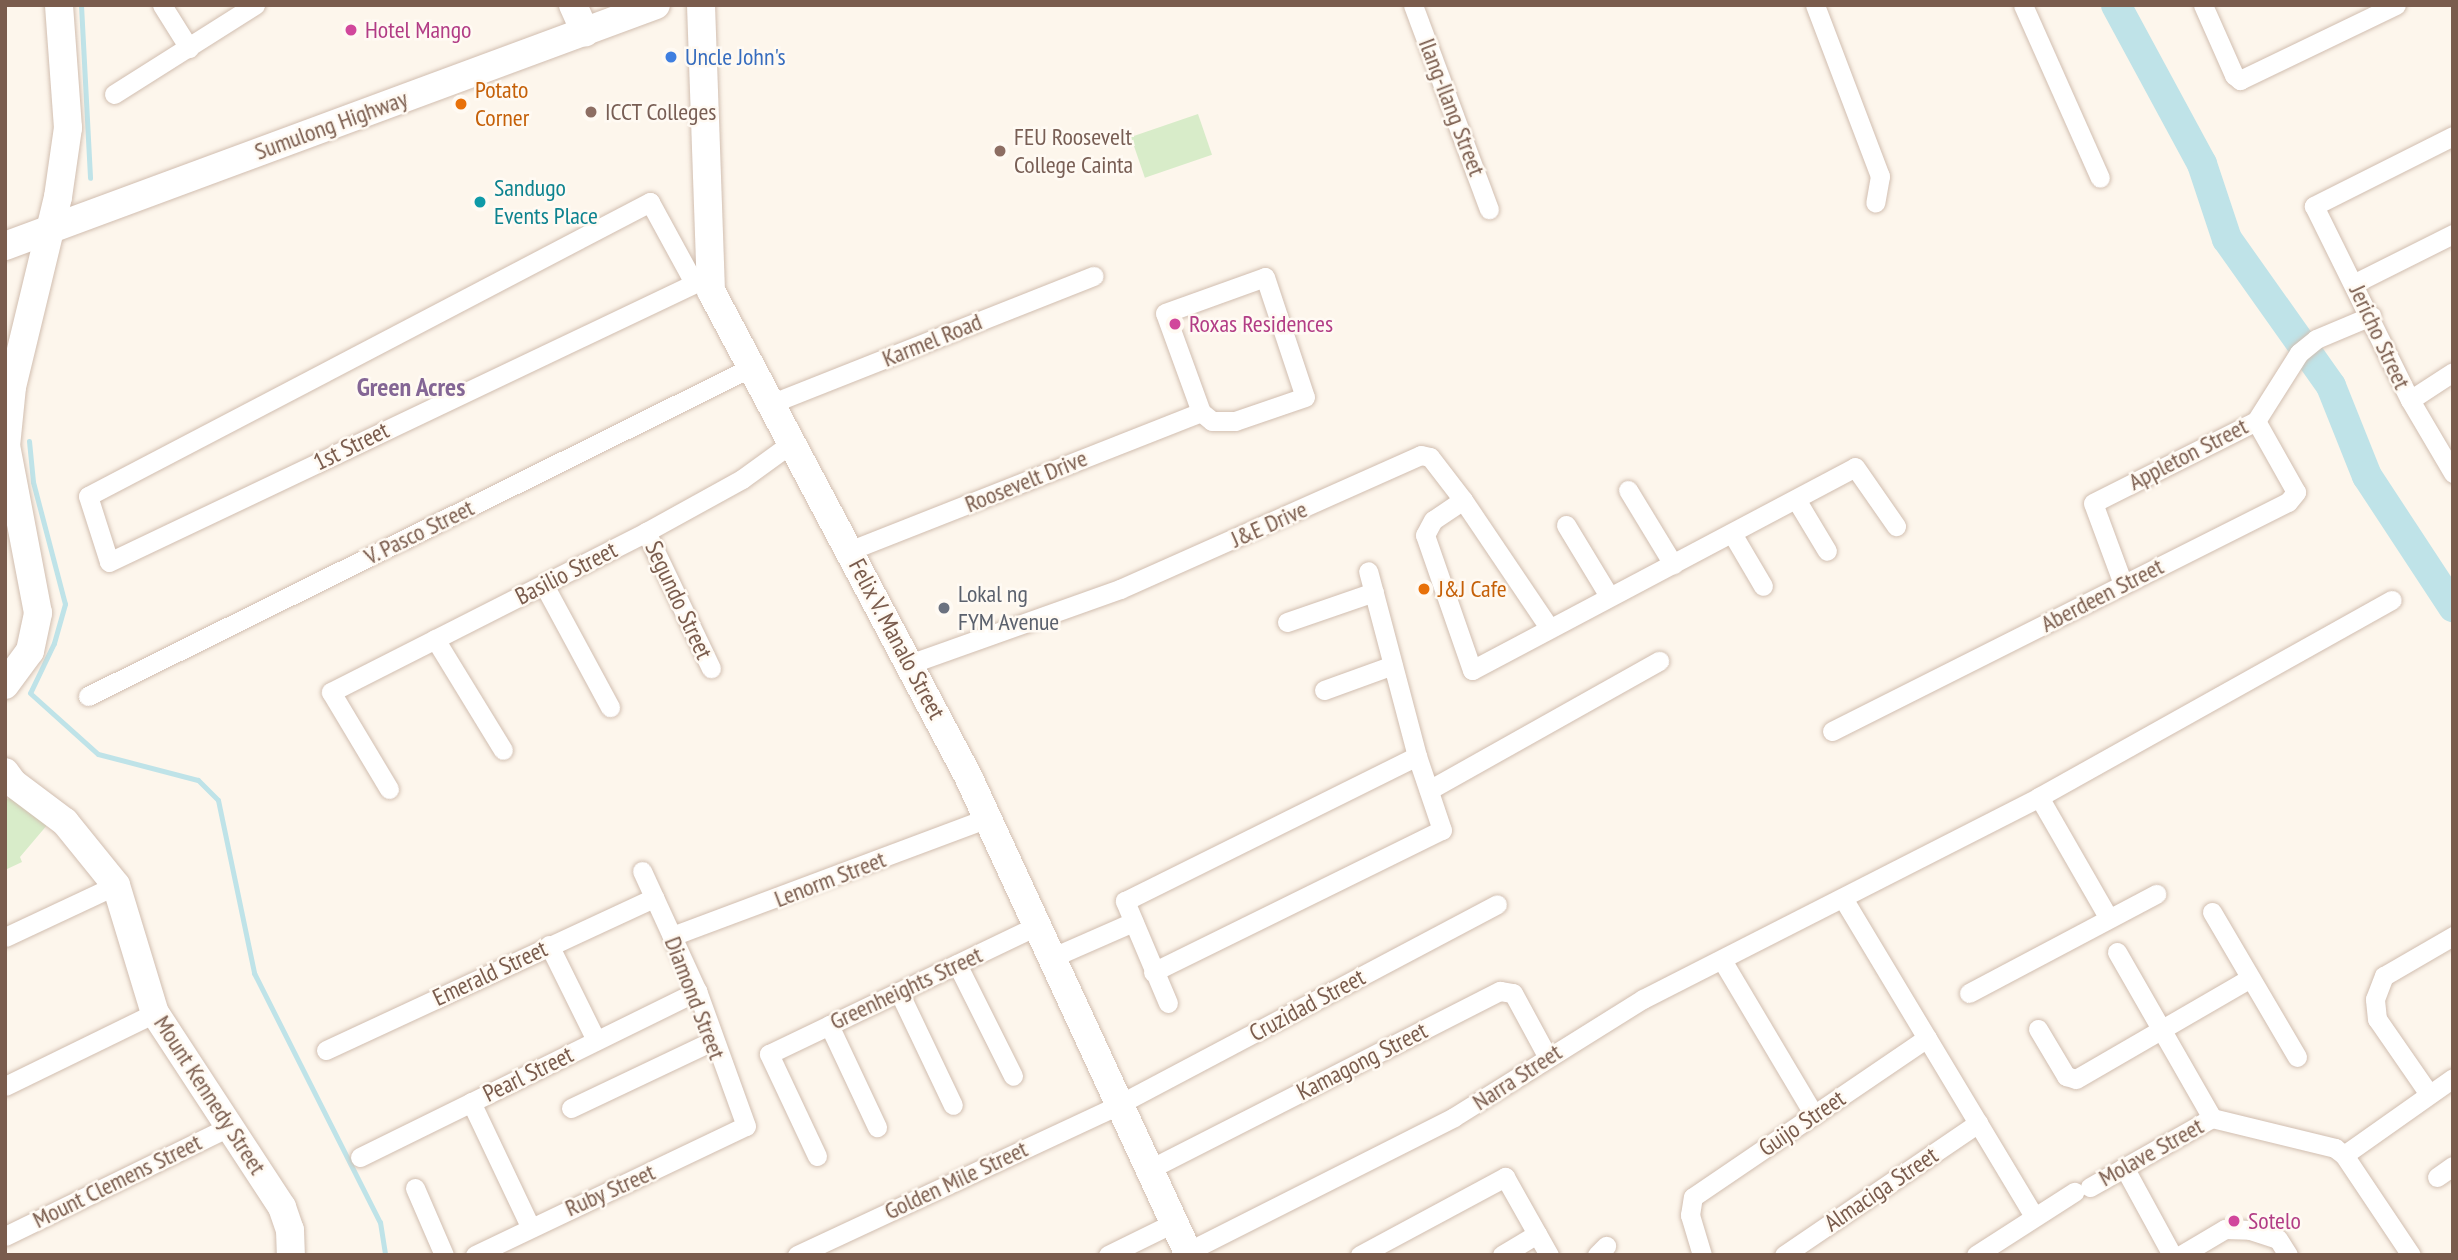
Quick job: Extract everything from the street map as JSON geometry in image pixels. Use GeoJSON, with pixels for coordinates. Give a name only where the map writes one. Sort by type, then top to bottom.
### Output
{"type":"FeatureCollection","features":[{"type":"Feature","properties":{"kind":"street"},"geometry":{"type":"LineString","coordinates":[[5,685],[30,651],[38,612],[6,446],[12,387],[57,227],[68,128],[59,5]]}},
{"type":"Feature","properties":{"kind":"street"},"geometry":{"type":"LineString","coordinates":[[162,5],[189,48]]}},
{"type":"Feature","properties":{"kind":"street"},"geometry":{"type":"LineString","coordinates":[[114,94],[255,5]]}},
{"type":"Feature","properties":{"kind":"street"},"geometry":{"type":"LineString","coordinates":[[573,5],[585,32]]}},
{"type":"Feature","properties":{"kind":"street","name":"Sumulong Highway"},"geometry":{"type":"LineString","coordinates":[[5,246],[656,5]]}},
{"type":"Feature","properties":{"kind":"street","name":"Felix V. Manalo Street"},"geometry":{"type":"LineString","coordinates":[[701,5],[701,279],[793,442],[912,663],[1037,926],[1116,1106],[1188,1253]]}},
{"type":"Feature","properties":{"kind":"street","name":"Ilang-Ilang Street"},"geometry":{"type":"LineString","coordinates":[[1413,5],[1489,209]]}},
{"type":"Feature","properties":{"kind":"street"},"geometry":{"type":"LineString","coordinates":[[1815,5],[1880,176],[1875,203]]}},
{"type":"Feature","properties":{"kind":"street"},"geometry":{"type":"LineString","coordinates":[[2022,5],[2100,178]]}},
{"type":"Feature","properties":{"kind":"street"},"geometry":{"type":"LineString","coordinates":[[2203,5],[2234,75],[2241,80],[2396,5]]}},
{"type":"Feature","properties":{"kind":"street","name":"Jericho Street"},"geometry":{"type":"LineString","coordinates":[[2453,136],[2318,200],[2315,211],[2355,283],[2410,400],[2453,473]]}},
{"type":"Feature","properties":{"kind":"street","name":"1st Street"},"geometry":{"type":"LineString","coordinates":[[650,202],[701,279],[109,562],[88,496],[650,202]]}},
{"type":"Feature","properties":{"kind":"street"},"geometry":{"type":"LineString","coordinates":[[2355,283],[2453,234]]}},
{"type":"Feature","properties":{"kind":"street","name":"Karmel Road"},"geometry":{"type":"LineString","coordinates":[[771,404],[1094,276]]}},
{"type":"Feature","properties":{"kind":"street"},"geometry":{"type":"LineString","coordinates":[[1265,277],[1305,397],[1236,421],[1212,421],[1201,412],[1165,313],[1265,277]]}},
{"type":"Feature","properties":{"kind":"street","name":"Appleton Street"},"geometry":{"type":"LineString","coordinates":[[2123,584],[2093,503],[2256,421],[2299,353],[2316,339],[2371,316]]}},
{"type":"Feature","properties":{"kind":"street","name":"V. Pasco Street"},"geometry":{"type":"LineString","coordinates":[[88,696],[750,368]]}},
{"type":"Feature","properties":{"kind":"street"},"geometry":{"type":"LineString","coordinates":[[2410,400],[2453,372]]}},
{"type":"Feature","properties":{"kind":"street","name":"Roosevelt Drive"},"geometry":{"type":"LineString","coordinates":[[851,550],[1201,412]]}},
{"type":"Feature","properties":{"kind":"street","name":"Aberdeen Street"},"geometry":{"type":"LineString","coordinates":[[1832,731],[2293,498],[2296,492],[2256,421]]}},
{"type":"Feature","properties":{"kind":"street","name":"Basilio Street"},"geometry":{"type":"LineString","coordinates":[[389,789],[331,692],[646,531],[742,479],[793,442]]}},
{"type":"Feature","properties":{"kind":"street","name":"J&E Drive"},"geometry":{"type":"LineString","coordinates":[[912,663],[1120,589],[1421,455],[1430,457],[1463,500],[1548,626]]}},
{"type":"Feature","properties":{"kind":"street"},"geometry":{"type":"LineString","coordinates":[[1463,500],[1433,520],[1425,535],[1468,667],[1476,670],[1548,626],[1733,535],[1855,467],[1896,526]]}},
{"type":"Feature","properties":{"kind":"street"},"geometry":{"type":"LineString","coordinates":[[1628,491],[1673,564]]}},
{"type":"Feature","properties":{"kind":"street"},"geometry":{"type":"LineString","coordinates":[[1797,501],[1827,551]]}},
{"type":"Feature","properties":{"kind":"street"},"geometry":{"type":"LineString","coordinates":[[1566,525],[1609,596]]}},
{"type":"Feature","properties":{"kind":"street","name":"Segundo Street"},"geometry":{"type":"LineString","coordinates":[[646,531],[711,668]]}},
{"type":"Feature","properties":{"kind":"street"},"geometry":{"type":"LineString","coordinates":[[1733,535],[1763,586]]}},
{"type":"Feature","properties":{"kind":"street"},"geometry":{"type":"LineString","coordinates":[[1153,972],[1442,830],[1417,756],[1368,571]]}},
{"type":"Feature","properties":{"kind":"street"},"geometry":{"type":"LineString","coordinates":[[544,585],[610,707]]}},
{"type":"Feature","properties":{"kind":"street"},"geometry":{"type":"LineString","coordinates":[[1287,622],[1374,592]]}},
{"type":"Feature","properties":{"kind":"street","name":"Narra Street"},"geometry":{"type":"LineString","coordinates":[[1188,1253],[1454,1118],[1500,1092],[1547,1056],[1643,999],[1844,900],[2039,797],[2392,600]]}},
{"type":"Feature","properties":{"kind":"street"},"geometry":{"type":"LineString","coordinates":[[435,639],[503,750]]}},
{"type":"Feature","properties":{"kind":"street"},"geometry":{"type":"LineString","coordinates":[[1429,790],[1660,661]]}},
{"type":"Feature","properties":{"kind":"street"},"geometry":{"type":"LineString","coordinates":[[1324,690],[1393,665]]}},
{"type":"Feature","properties":{"kind":"street"},"geometry":{"type":"LineString","coordinates":[[1168,1003],[1125,901],[1417,756]]}},
{"type":"Feature","properties":{"kind":"street","name":"Mount Kennedy Street"},"geometry":{"type":"LineString","coordinates":[[8,781],[65,822],[116,885],[155,1013],[282,1207],[290,1230],[291,1255]]}},
{"type":"Feature","properties":{"kind":"street"},"geometry":{"type":"LineString","coordinates":[[2039,797],[2108,917]]}},
{"type":"Feature","properties":{"kind":"street","name":"Lenorm Street"},"geometry":{"type":"LineString","coordinates":[[672,936],[987,818]]}},
{"type":"Feature","properties":{"kind":"street","name":"Diamond Street"},"geometry":{"type":"LineString","coordinates":[[642,871],[697,991],[712,1041],[746,1126]]}},
{"type":"Feature","properties":{"kind":"street"},"geometry":{"type":"LineString","coordinates":[[5,937],[116,885]]}},
{"type":"Feature","properties":{"kind":"street"},"geometry":{"type":"LineString","coordinates":[[1969,993],[2108,917],[2156,894]]}},
{"type":"Feature","properties":{"kind":"street","name":"Emerald Street"},"geometry":{"type":"LineString","coordinates":[[326,1050],[654,898]]}},
{"type":"Feature","properties":{"kind":"street"},"geometry":{"type":"LineString","coordinates":[[1844,900],[2034,1216]]}},
{"type":"Feature","properties":{"kind":"street","name":"Cruzidad Street"},"geometry":{"type":"LineString","coordinates":[[1116,1106],[1497,904]]}},
{"type":"Feature","properties":{"kind":"street"},"geometry":{"type":"LineString","coordinates":[[2212,912],[2297,1057]]}},
{"type":"Feature","properties":{"kind":"street"},"geometry":{"type":"LineString","coordinates":[[1051,958],[1133,922]]}},
{"type":"Feature","properties":{"kind":"street","name":"Greenheights Street"},"geometry":{"type":"LineString","coordinates":[[817,1156],[770,1061],[774,1049],[1037,926]]}},
{"type":"Feature","properties":{"kind":"street"},"geometry":{"type":"LineString","coordinates":[[2429,1094],[2377,1019],[2375,999],[2384,976],[2453,936]]}},
{"type":"Feature","properties":{"kind":"street"},"geometry":{"type":"LineString","coordinates":[[549,946],[596,1041]]}},
{"type":"Feature","properties":{"kind":"street"},"geometry":{"type":"LineString","coordinates":[[2117,952],[2212,1118],[2335,1148],[2344,1155],[2411,1255]]}},
{"type":"Feature","properties":{"kind":"street"},"geometry":{"type":"LineString","coordinates":[[1722,961],[1814,1115]]}},
{"type":"Feature","properties":{"kind":"street"},"geometry":{"type":"LineString","coordinates":[[957,964],[1013,1076]]}},
{"type":"Feature","properties":{"kind":"street"},"geometry":{"type":"LineString","coordinates":[[2038,1029],[2070,1080],[2250,978]]}},
{"type":"Feature","properties":{"kind":"street","name":"Pearl Street"},"geometry":{"type":"LineString","coordinates":[[360,1157],[697,991]]}},
{"type":"Feature","properties":{"kind":"street","name":"Kamagong Street"},"geometry":{"type":"LineString","coordinates":[[1148,1170],[1500,991],[1513,993],[1547,1056]]}},
{"type":"Feature","properties":{"kind":"street"},"geometry":{"type":"LineString","coordinates":[[899,992],[953,1105]]}},
{"type":"Feature","properties":{"kind":"street"},"geometry":{"type":"LineString","coordinates":[[5,1086],[155,1013]]}},
{"type":"Feature","properties":{"kind":"street"},"geometry":{"type":"LineString","coordinates":[[829,1025],[877,1127]]}},
{"type":"Feature","properties":{"kind":"street","name":"Guijo Street"},"geometry":{"type":"LineString","coordinates":[[1702,1255],[1690,1215],[1693,1197],[1927,1038]]}},
{"type":"Feature","properties":{"kind":"street"},"geometry":{"type":"LineString","coordinates":[[570,1108],[712,1041]]}},
{"type":"Feature","properties":{"kind":"street"},"geometry":{"type":"LineString","coordinates":[[2344,1155],[2453,1077]]}},
{"type":"Feature","properties":{"kind":"street"},"geometry":{"type":"LineString","coordinates":[[471,1102],[530,1226]]}},
{"type":"Feature","properties":{"kind":"street","name":"Golden Mile Street"},"geometry":{"type":"LineString","coordinates":[[797,1255],[1116,1106]]}},
{"type":"Feature","properties":{"kind":"street","name":"Molave Street"},"geometry":{"type":"LineString","coordinates":[[1976,1255],[2034,1216],[2212,1118]]}},
{"type":"Feature","properties":{"kind":"street","name":"Almaciga Street"},"geometry":{"type":"LineString","coordinates":[[1784,1255],[1978,1123]]}},
{"type":"Feature","properties":{"kind":"street","name":"Ruby Street"},"geometry":{"type":"LineString","coordinates":[[475,1255],[530,1226],[746,1126]]}},
{"type":"Feature","properties":{"kind":"street","name":"Mount Clemens Street"},"geometry":{"type":"LineString","coordinates":[[5,1236],[228,1127]]}},
{"type":"Feature","properties":{"kind":"street"},"geometry":{"type":"LineString","coordinates":[[2124,1167],[2172,1255]]}},
{"type":"Feature","properties":{"kind":"street"},"geometry":{"type":"LineString","coordinates":[[1360,1255],[1505,1177],[1549,1255]]}},
{"type":"Feature","properties":{"kind":"street"},"geometry":{"type":"LineString","coordinates":[[415,1188],[444,1255]]}},
{"type":"Feature","properties":{"kind":"street"},"geometry":{"type":"LineString","coordinates":[[1108,1255],[1173,1223]]}},
{"type":"Feature","properties":{"kind":"street"},"geometry":{"type":"LineString","coordinates":[[2181,1255],[2225,1229],[2250,1230],[2278,1239],[2288,1255]]}},
{"type":"Feature","properties":{"kind":"street"},"geometry":{"type":"LineString","coordinates":[[1502,1255],[1537,1234]]}},
{"type":"Feature","properties":{"kind":"green space"},"geometry":{"type":"Polygon","coordinates":[[[1198,114],[1212,155],[1145,178],[1131,137],[1198,114]]]}},
{"type":"Feature","properties":{"kind":"green space"},"geometry":{"type":"Polygon","coordinates":[[[15,798],[48,824],[20,857],[22,862],[5,870],[5,799],[15,798]]]}},
{"type":"Feature","properties":{"kind":"waterway"},"geometry":{"type":"LineString","coordinates":[[81,5],[90,178]]}},
{"type":"Feature","properties":{"kind":"waterway"},"geometry":{"type":"LineString","coordinates":[[2116,5],[2202,164],[2227,239],[2331,386],[2367,476],[2453,607]]}},
{"type":"Feature","properties":{"kind":"waterway"},"geometry":{"type":"LineString","coordinates":[[29,441],[33,482],[65,604],[54,643],[30,693],[98,754],[198,780],[218,800],[254,973],[380,1222],[385,1255]]}},
{"type":"Feature","properties":{"kind":"place","name":"Hotel Mango"},"geometry":{"type":"Point","coordinates":[351,30]}},
{"type":"Feature","properties":{"kind":"place","name":"Uncle John's"},"geometry":{"type":"Point","coordinates":[671,57]}},
{"type":"Feature","properties":{"kind":"place","name":"Potato Corner"},"geometry":{"type":"Point","coordinates":[461,104]}},
{"type":"Feature","properties":{"kind":"place","name":"ICCT Colleges"},"geometry":{"type":"Point","coordinates":[591,112]}},
{"type":"Feature","properties":{"kind":"place","name":"FEU Roosevelt College Cainta"},"geometry":{"type":"Point","coordinates":[1000,151]}},
{"type":"Feature","properties":{"kind":"place","name":"Sandugo Events Place"},"geometry":{"type":"Point","coordinates":[480,202]}},
{"type":"Feature","properties":{"kind":"place","name":"Roxas Residences"},"geometry":{"type":"Point","coordinates":[1175,324]}},
{"type":"Feature","properties":{"kind":"place","name":"J&J Cafe"},"geometry":{"type":"Point","coordinates":[1424,589]}},
{"type":"Feature","properties":{"kind":"place","name":"Lokal ng FYM Avenue"},"geometry":{"type":"Point","coordinates":[944,608]}},
{"type":"Feature","properties":{"kind":"place","name":"Sotelo"},"geometry":{"type":"Point","coordinates":[2234,1221]}},
{"type":"Feature","properties":{"kind":"district","name":"Green Acres"},"geometry":{"type":"Point","coordinates":[411,387]}}]}
